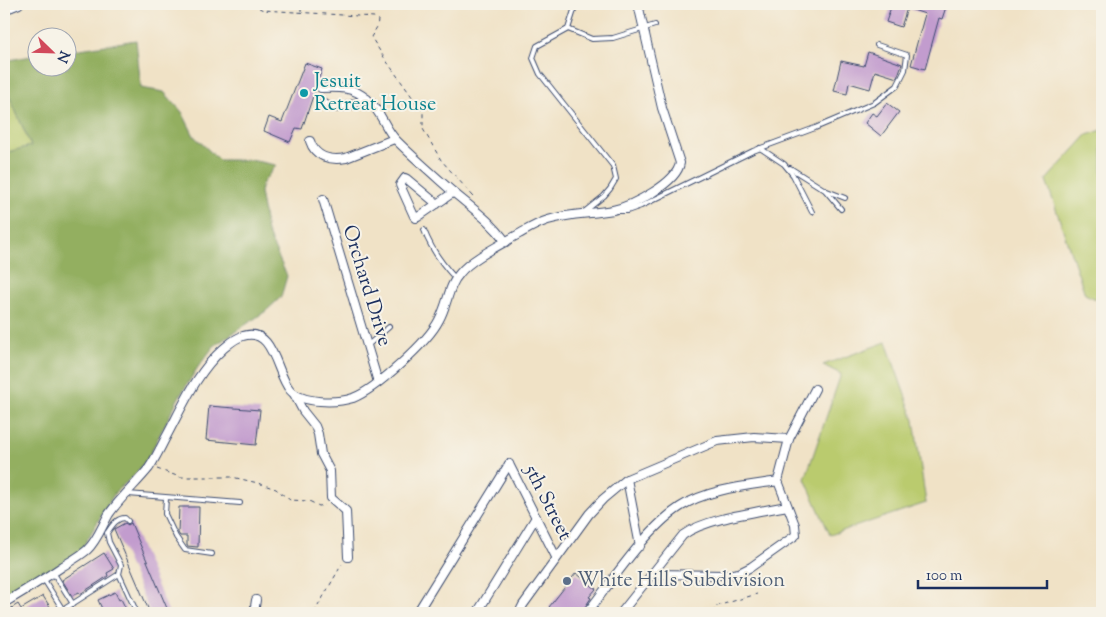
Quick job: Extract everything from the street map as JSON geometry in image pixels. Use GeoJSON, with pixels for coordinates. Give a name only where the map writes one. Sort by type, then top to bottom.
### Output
{"type":"FeatureCollection","features":[{"type":"Feature","properties":{"kind":"street"},"geometry":{"type":"LineString","coordinates":[[4,10],[18,4]]}},
{"type":"Feature","properties":{"kind":"street"},"geometry":{"type":"LineString","coordinates":[[294,394],[325,402],[354,397],[378,382],[417,348],[429,334],[440,319],[456,278],[464,268],[526,230],[549,220],[615,210],[640,199],[676,174],[680,163],[662,108],[638,4]]}},
{"type":"Feature","properties":{"kind":"street"},"geometry":{"type":"LineString","coordinates":[[321,88],[349,88],[367,99],[376,107],[394,139],[493,225],[506,242]]}},
{"type":"Feature","properties":{"kind":"street"},"geometry":{"type":"LineString","coordinates":[[324,104],[336,109],[367,99]]}},
{"type":"Feature","properties":{"kind":"street"},"geometry":{"type":"LineString","coordinates":[[310,141],[312,147],[320,154],[338,160],[394,139]]}},
{"type":"Feature","properties":{"kind":"street"},"geometry":{"type":"LineString","coordinates":[[437,204],[407,179],[405,178],[401,182],[400,185],[415,217],[418,217],[437,204],[453,192]]}},
{"type":"Feature","properties":{"kind":"street","name":"Orchard Drive"},"geometry":{"type":"LineString","coordinates":[[323,199],[378,382]]}},
{"type":"Feature","properties":{"kind":"street"},"geometry":{"type":"LineString","coordinates":[[4,604],[87,550],[125,493],[149,467],[201,374],[220,352],[237,338],[244,335],[255,335],[266,341],[287,386],[294,394],[318,434],[321,454],[330,471],[331,498],[346,511],[348,557]]}},
{"type":"Feature","properties":{"kind":"street"},"geometry":{"type":"LineString","coordinates":[[651,574],[726,575],[739,573],[759,562],[796,534],[795,525],[778,481],[788,439],[815,389]]}},
{"type":"Feature","properties":{"kind":"street"},"geometry":{"type":"LineString","coordinates":[[519,613],[556,557],[589,514],[626,479],[717,441],[754,437],[788,439]]}},
{"type":"Feature","properties":{"kind":"street","name":"5th Street"},"geometry":{"type":"LineString","coordinates":[[417,613],[509,464],[556,557]]}},
{"type":"Feature","properties":{"kind":"street"},"geometry":{"type":"LineString","coordinates":[[626,479],[640,546]]}},
{"type":"Feature","properties":{"kind":"street"},"geometry":{"type":"LineString","coordinates":[[587,613],[640,546],[665,518],[694,500],[710,494],[778,481]]}},
{"type":"Feature","properties":{"kind":"street"},"geometry":{"type":"LineString","coordinates":[[621,613],[683,536],[698,526],[787,506]]}},
{"type":"Feature","properties":{"kind":"street"},"geometry":{"type":"LineString","coordinates":[[477,613],[536,517]]}},
{"type":"Feature","properties":{"kind":"street"},"geometry":{"type":"LineString","coordinates":[[254,613],[256,600]]}},
{"type":"Feature","properties":{"kind":"lane"},"geometry":{"type":"LineString","coordinates":[[576,4],[568,29],[537,46],[533,58],[540,74],[613,166],[616,179],[604,196],[581,214]]}},
{"type":"Feature","properties":{"kind":"lane"},"geometry":{"type":"LineString","coordinates":[[568,29],[592,39],[613,38],[655,25]]}},
{"type":"Feature","properties":{"kind":"lane"},"geometry":{"type":"LineString","coordinates":[[615,210],[620,212],[627,211],[641,206],[760,148],[816,128],[874,103],[897,86],[905,70],[907,54],[876,45]]}},
{"type":"Feature","properties":{"kind":"lane"},"geometry":{"type":"LineString","coordinates":[[760,148],[825,190],[845,198]]}},
{"type":"Feature","properties":{"kind":"lane"},"geometry":{"type":"LineString","coordinates":[[784,164],[793,175],[812,212]]}},
{"type":"Feature","properties":{"kind":"lane"},"geometry":{"type":"LineString","coordinates":[[825,190],[841,209]]}},
{"type":"Feature","properties":{"kind":"lane"},"geometry":{"type":"LineString","coordinates":[[424,230],[429,244],[456,278]]}},
{"type":"Feature","properties":{"kind":"lane"},"geometry":{"type":"LineString","coordinates":[[368,346],[389,327]]}},
{"type":"Feature","properties":{"kind":"lane"},"geometry":{"type":"LineString","coordinates":[[125,493],[240,503]]}},
{"type":"Feature","properties":{"kind":"lane"},"geometry":{"type":"LineString","coordinates":[[166,498],[165,514],[176,537],[185,550],[212,554]]}},
{"type":"Feature","properties":{"kind":"lane"},"geometry":{"type":"LineString","coordinates":[[128,521],[125,518],[120,518],[107,533],[109,542],[121,564],[119,574],[137,613]]}},
{"type":"Feature","properties":{"kind":"lane"},"geometry":{"type":"LineString","coordinates":[[53,572],[72,604]]}},
{"type":"Feature","properties":{"kind":"lane"},"geometry":{"type":"LineString","coordinates":[[58,613],[119,574]]}},
{"type":"Feature","properties":{"kind":"lane"},"geometry":{"type":"LineString","coordinates":[[44,578],[63,610]]}},
{"type":"Feature","properties":{"kind":"path"},"geometry":{"type":"LineString","coordinates":[[252,4],[262,10],[374,17],[378,20],[377,27],[371,37],[423,112],[423,129],[441,160],[474,198]]}},
{"type":"Feature","properties":{"kind":"path"},"geometry":{"type":"LineString","coordinates":[[301,12],[301,7],[305,4]]}},
{"type":"Feature","properties":{"kind":"path"},"geometry":{"type":"LineString","coordinates":[[149,467],[180,477],[232,478],[258,483],[276,489],[290,500],[310,501],[319,506],[335,502]]}},
{"type":"Feature","properties":{"kind":"path"},"geometry":{"type":"LineString","coordinates":[[314,613],[348,557]]}},
{"type":"Feature","properties":{"kind":"path"},"geometry":{"type":"LineString","coordinates":[[712,613],[717,606],[757,594]]}},
{"type":"Feature","properties":{"kind":"green space"},"geometry":{"type":"Polygon","coordinates":[[[136,40],[141,88],[164,92],[182,112],[194,136],[219,160],[250,160],[276,165],[262,184],[260,192],[267,232],[287,276],[281,297],[266,311],[214,346],[198,367],[178,399],[148,458],[133,477],[116,491],[80,552],[4,598],[4,153],[31,146],[4,84],[4,61],[28,57],[28,78],[78,78],[78,49],[136,40]]]}},
{"type":"Feature","properties":{"kind":"green space"},"geometry":{"type":"Polygon","coordinates":[[[4,84],[31,146],[4,153],[4,84]]]}},
{"type":"Feature","properties":{"kind":"green space"},"geometry":{"type":"Polygon","coordinates":[[[1102,130],[1102,302],[1085,294],[1046,180],[1087,135],[1102,130]]]}},
{"type":"Feature","properties":{"kind":"green space"},"geometry":{"type":"Polygon","coordinates":[[[886,342],[914,420],[926,503],[830,535],[805,479],[841,374],[823,365],[886,342]]]}},
{"type":"Feature","properties":{"kind":"building"},"geometry":{"type":"Polygon","coordinates":[[[892,4],[947,4],[942,19],[939,18],[925,69],[911,65],[925,14],[907,8],[901,27],[886,22],[892,4]]]}},
{"type":"Feature","properties":{"kind":"building"},"geometry":{"type":"Polygon","coordinates":[[[868,52],[902,64],[897,78],[875,71],[870,89],[849,83],[847,94],[834,91],[841,61],[864,66],[868,52]]]}},
{"type":"Feature","properties":{"kind":"building","name":"Jesuit Retreat House"},"geometry":{"type":"Polygon","coordinates":[[[305,63],[322,69],[302,129],[296,128],[290,142],[264,131],[269,117],[282,122],[305,63]]]}},
{"type":"Feature","properties":{"kind":"building"},"geometry":{"type":"Polygon","coordinates":[[[887,103],[899,112],[881,136],[865,123],[872,113],[877,116],[887,103]]]}},
{"type":"Feature","properties":{"kind":"building"},"geometry":{"type":"Polygon","coordinates":[[[209,406],[260,410],[256,445],[206,440],[209,406]]]}},
{"type":"Feature","properties":{"kind":"building"},"geometry":{"type":"Polygon","coordinates":[[[179,507],[199,507],[198,547],[187,546],[187,536],[180,536],[178,533],[179,507]]]}},
{"type":"Feature","properties":{"kind":"building"},"geometry":{"type":"Polygon","coordinates":[[[125,523],[128,525],[131,523],[169,613],[150,613],[114,529],[125,523]]]}},
{"type":"Feature","properties":{"kind":"building"},"geometry":{"type":"Polygon","coordinates":[[[104,553],[114,569],[107,573],[108,576],[99,582],[80,594],[79,592],[72,596],[62,580],[104,553]]]}},
{"type":"Feature","properties":{"kind":"building"},"geometry":{"type":"Polygon","coordinates":[[[576,573],[596,589],[589,597],[591,598],[581,613],[557,613],[549,607],[576,573]]]}},
{"type":"Feature","properties":{"kind":"building"},"geometry":{"type":"Polygon","coordinates":[[[115,592],[126,609],[123,610],[125,613],[104,613],[98,600],[115,592]]]}},
{"type":"Feature","properties":{"kind":"building"},"geometry":{"type":"Polygon","coordinates":[[[43,596],[54,613],[4,613],[18,604],[21,609],[43,596]]]}},
{"type":"Feature","properties":{"kind":"place","name":"Jesuit Retreat House"},"geometry":{"type":"Point","coordinates":[304,93]}},
{"type":"Feature","properties":{"kind":"place","name":"White Hills Subdivision"},"geometry":{"type":"Point","coordinates":[567,581]}}]}
